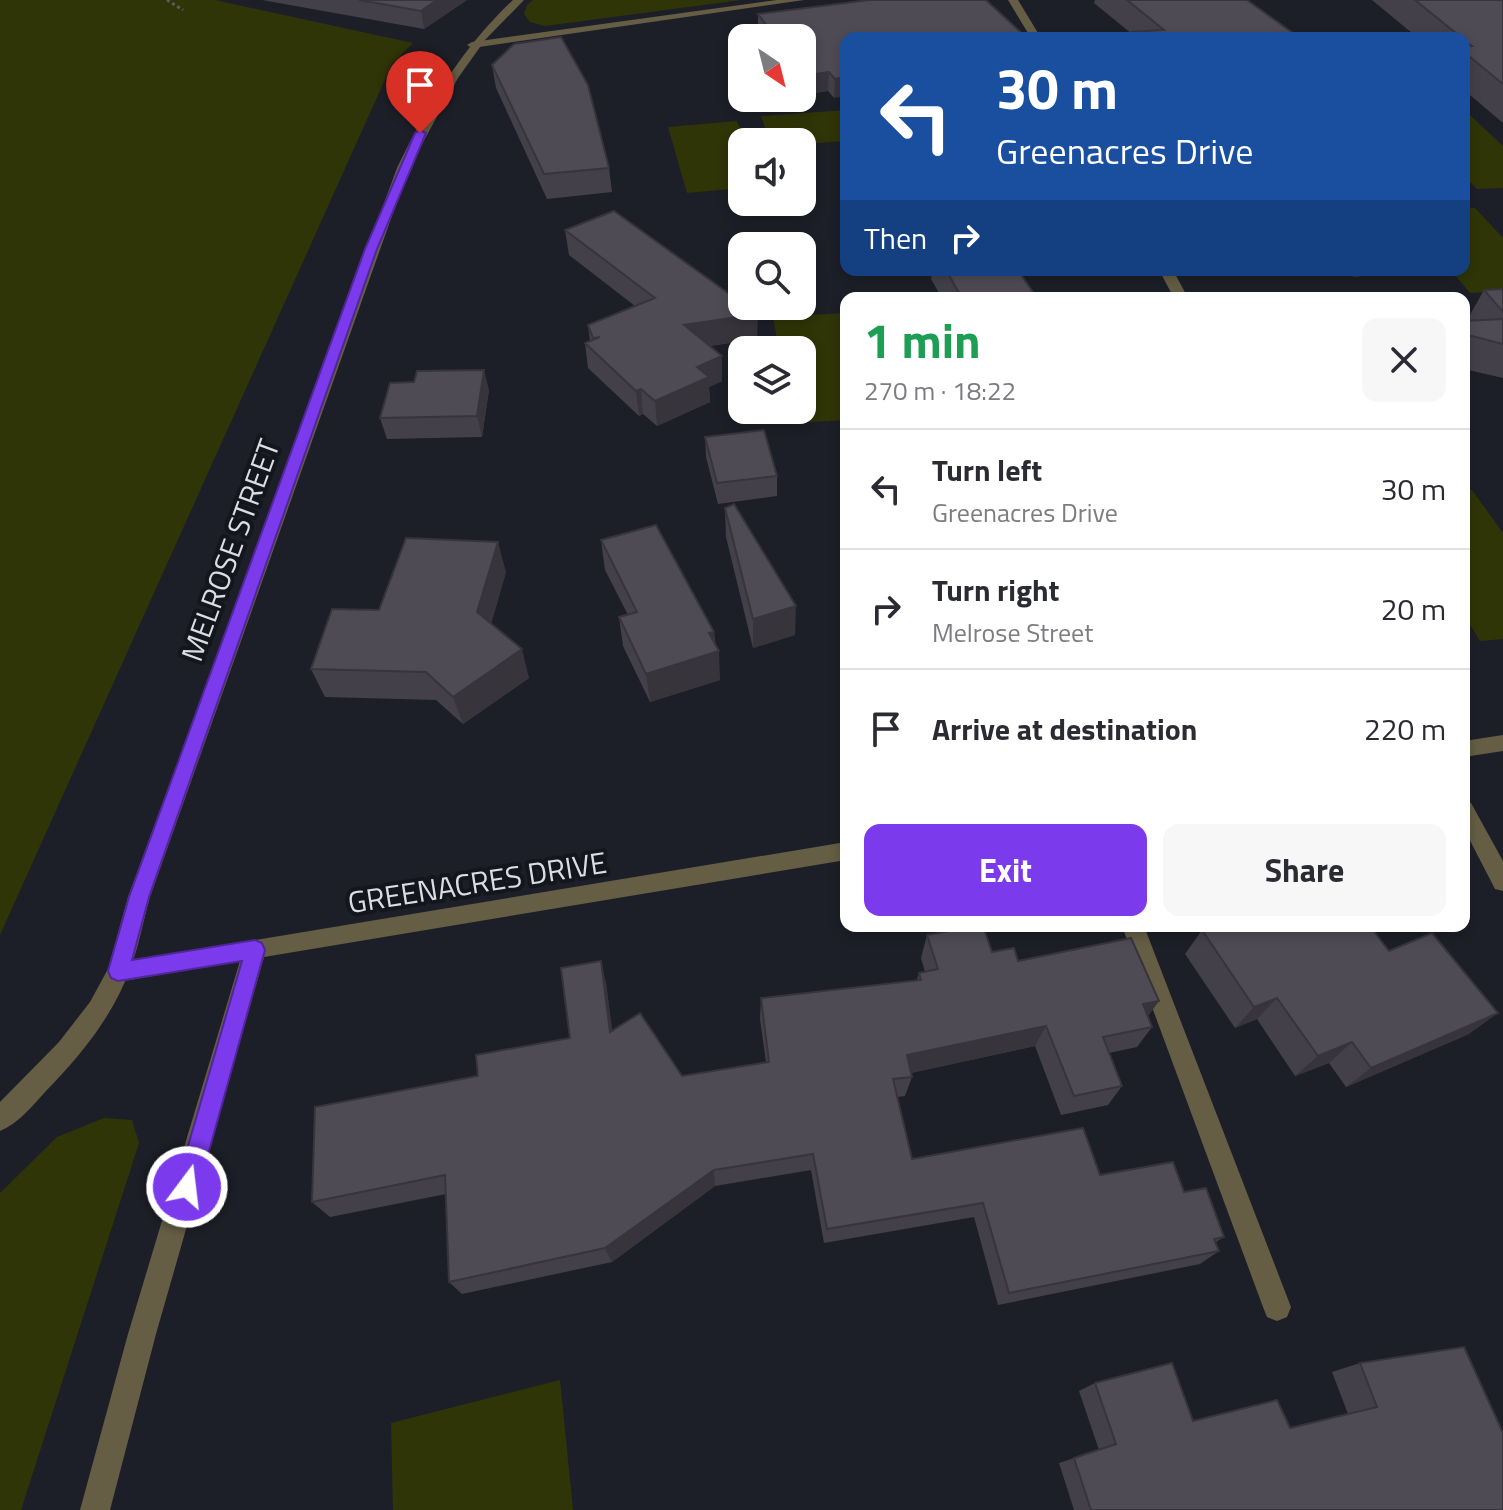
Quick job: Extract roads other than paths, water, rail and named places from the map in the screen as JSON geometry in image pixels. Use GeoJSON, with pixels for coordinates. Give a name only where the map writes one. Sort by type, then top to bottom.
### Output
{"type":"FeatureCollection","features":[{"type":"Feature","properties":{"kind":"street","name":"MELROSE STREET"},"geometry":{"type":"LineString","coordinates":[[0,1119],[67,1049],[92,1016],[118,971],[139,897],[377,234],[420,133],[472,45],[519,0]]}},
{"type":"Feature","properties":{"kind":"street"},"geometry":{"type":"LineString","coordinates":[[472,45],[799,0]]}},
{"type":"Feature","properties":{"kind":"street"},"geometry":{"type":"LineString","coordinates":[[1013,0],[1032,32]]}},
{"type":"Feature","properties":{"kind":"street"},"geometry":{"type":"LineString","coordinates":[[1470,748],[1503,743]]}},
{"type":"Feature","properties":{"kind":"street"},"geometry":{"type":"LineString","coordinates":[[1470,820],[1503,882]]}},
{"type":"Feature","properties":{"kind":"street","name":"GREENACRES DRIVE"},"geometry":{"type":"LineString","coordinates":[[118,971],[840,852]]}},
{"type":"Feature","properties":{"kind":"street"},"geometry":{"type":"LineString","coordinates":[[1135,932],[1277,1307]]}},
{"type":"Feature","properties":{"kind":"street"},"geometry":{"type":"LineString","coordinates":[[95,1510],[142,1334],[255,950]]}}]}
